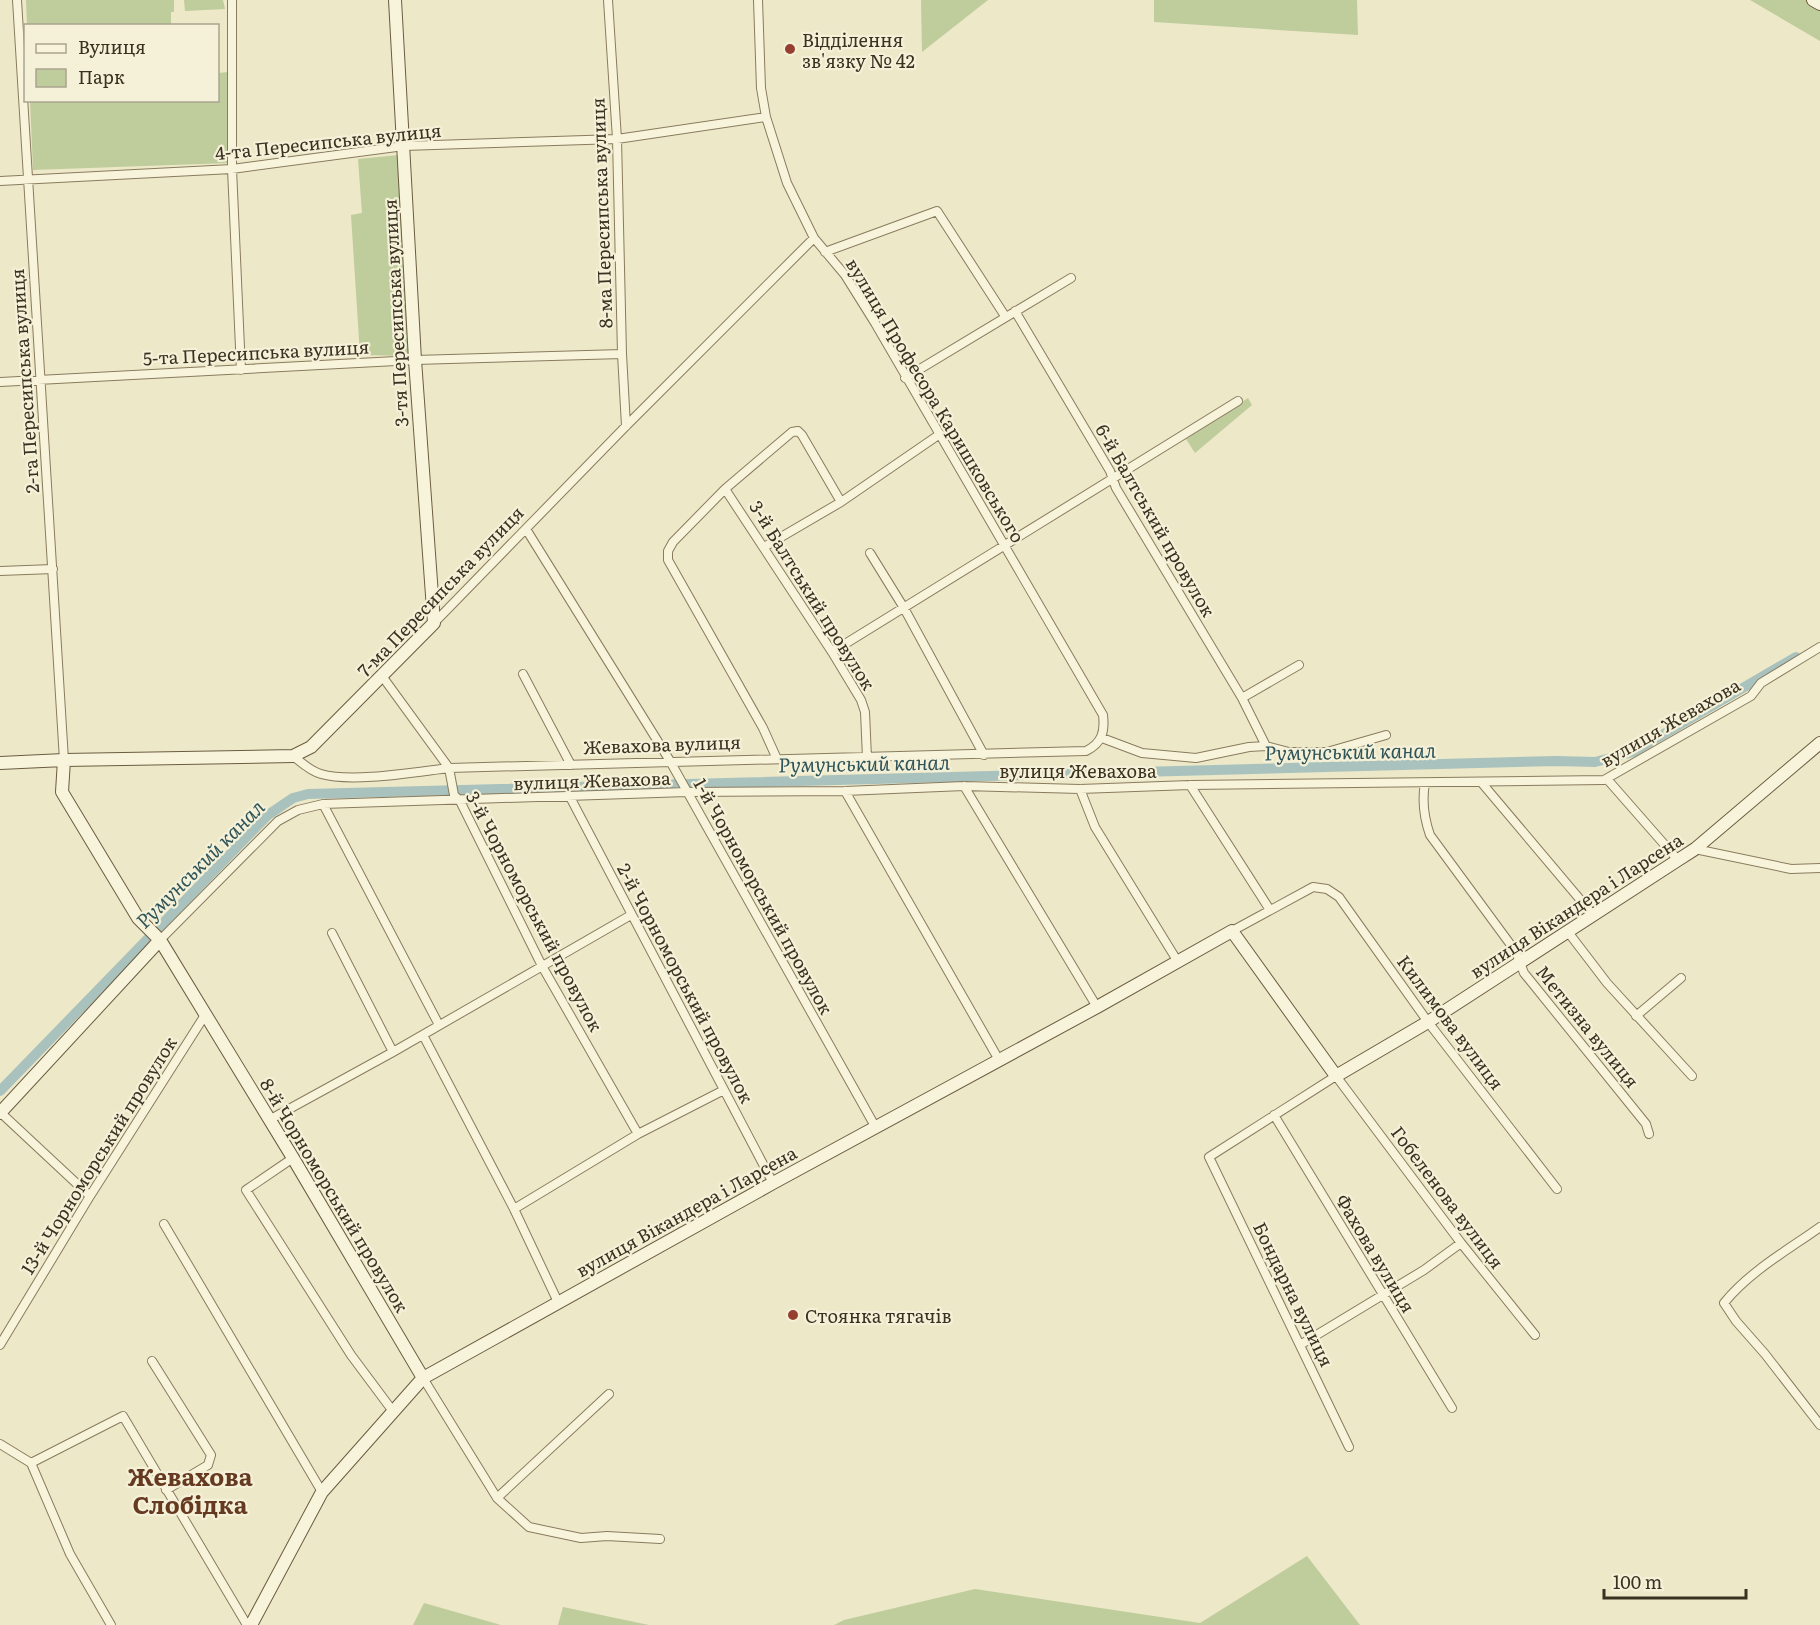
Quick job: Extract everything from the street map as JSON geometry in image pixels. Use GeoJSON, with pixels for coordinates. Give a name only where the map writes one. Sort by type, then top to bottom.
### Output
{"type":"FeatureCollection","features":[{"type":"Feature","properties":{"kind":"street","name":"2-га Пересипська вулиця"},"geometry":{"type":"LineString","coordinates":[[17,0],[64,760]]}},
{"type":"Feature","properties":{"kind":"street"},"geometry":{"type":"LineString","coordinates":[[231,0],[232,169],[241,370]]}},
{"type":"Feature","properties":{"kind":"street","name":"3-тя Пересипська вулиця"},"geometry":{"type":"LineString","coordinates":[[395,0],[415,360],[434,623]]}},
{"type":"Feature","properties":{"kind":"street","name":"8-ма Пересипська вулиця"},"geometry":{"type":"LineString","coordinates":[[608,0],[617,139],[626,426]]}},
{"type":"Feature","properties":{"kind":"street","name":"вулиця Професора Каришковського"},"geometry":{"type":"LineString","coordinates":[[758,0],[761,88],[766,117],[787,183],[814,238],[853,287],[1103,715],[1105,729],[1102,738]]}},
{"type":"Feature","properties":{"kind":"street"},"geometry":{"type":"LineString","coordinates":[[1813,0],[1820,4]]}},
{"type":"Feature","properties":{"kind":"street","name":"4-та Пересипська вулиця"},"geometry":{"type":"LineString","coordinates":[[0,181],[232,169],[404,146],[617,139],[766,117]]}},
{"type":"Feature","properties":{"kind":"street"},"geometry":{"type":"LineString","coordinates":[[825,252],[937,211],[1005,316]]}},
{"type":"Feature","properties":{"kind":"street","name":"7-ма Пересипська вулиця"},"geometry":{"type":"LineString","coordinates":[[293,756],[311,747],[814,238]]}},
{"type":"Feature","properties":{"kind":"street"},"geometry":{"type":"LineString","coordinates":[[905,378],[1071,278]]}},
{"type":"Feature","properties":{"kind":"street","name":"6-й Балтський провулок"},"geometry":{"type":"LineString","coordinates":[[1015,311],[1113,479],[1116,488],[1242,698],[1266,746]]}},
{"type":"Feature","properties":{"kind":"street","name":"5-та Пересипська вулиця"},"geometry":{"type":"LineString","coordinates":[[0,382],[415,360],[622,354]]}},
{"type":"Feature","properties":{"kind":"street"},"geometry":{"type":"LineString","coordinates":[[832,652],[1238,401]]}},
{"type":"Feature","properties":{"kind":"street"},"geometry":{"type":"LineString","coordinates":[[777,759],[763,728],[668,560],[668,551],[673,542],[725,489],[792,432],[798,430],[841,502]]}},
{"type":"Feature","properties":{"kind":"street"},"geometry":{"type":"LineString","coordinates":[[764,547],[841,502],[940,434]]}},
{"type":"Feature","properties":{"kind":"street","name":"3-й Балтський провулок"},"geometry":{"type":"LineString","coordinates":[[725,489],[832,652],[863,706],[867,758]]}},
{"type":"Feature","properties":{"kind":"street","name":"1-й Чорноморський провулок"},"geometry":{"type":"LineString","coordinates":[[526,529],[671,764],[876,1128]]}},
{"type":"Feature","properties":{"kind":"street"},"geometry":{"type":"LineString","coordinates":[[870,553],[904,608],[984,755]]}},
{"type":"Feature","properties":{"kind":"street"},"geometry":{"type":"LineString","coordinates":[[0,572],[53,569]]}},
{"type":"Feature","properties":{"kind":"street","name":"вулиця Жевахова"},"geometry":{"type":"LineString","coordinates":[[160,940],[278,821],[298,810],[323,804],[457,798],[570,797],[686,790],[845,791],[964,786],[1080,789],[1190,785],[1608,779],[1751,696],[1761,683],[1820,646]]}},
{"type":"Feature","properties":{"kind":"street"},"geometry":{"type":"LineString","coordinates":[[1242,698],[1299,664]]}},
{"type":"Feature","properties":{"kind":"street"},"geometry":{"type":"LineString","coordinates":[[523,674],[571,765]]}},
{"type":"Feature","properties":{"kind":"street","name":"3-й Чорноморський провулок"},"geometry":{"type":"LineString","coordinates":[[382,676],[449,771],[457,798],[542,966],[638,1134]]}},
{"type":"Feature","properties":{"kind":"street"},"geometry":{"type":"LineString","coordinates":[[1102,738],[1143,753],[1196,758],[1249,747],[1266,746],[1289,752],[1327,752],[1386,735]]}},
{"type":"Feature","properties":{"kind":"street","name":"Жевахова вулиця"},"geometry":{"type":"LineString","coordinates":[[293,756],[320,774],[336,777],[571,765],[1086,751],[1093,748],[1102,738]]}},
{"type":"Feature","properties":{"kind":"street","name":"вулиця Вікандера і Ларсена"},"geometry":{"type":"LineString","coordinates":[[1209,1157],[1336,1076],[1428,1022],[1678,861],[1820,743]]}},
{"type":"Feature","properties":{"kind":"street"},"geometry":{"type":"LineString","coordinates":[[0,763],[293,756]]}},
{"type":"Feature","properties":{"kind":"street","name":"8-й Чорноморський провулок"},"geometry":{"type":"LineString","coordinates":[[64,760],[62,792],[138,918],[160,940],[497,1498],[529,1527],[581,1538],[607,1536],[660,1539]]}},
{"type":"Feature","properties":{"kind":"street"},"geometry":{"type":"LineString","coordinates":[[1608,779],[1678,861]]}},
{"type":"Feature","properties":{"kind":"street"},"geometry":{"type":"LineString","coordinates":[[1481,782],[1594,916]]}},
{"type":"Feature","properties":{"kind":"street","name":"Метизна вулиця"},"geometry":{"type":"LineString","coordinates":[[1425,783],[1423,797],[1430,835],[1516,952],[1524,973],[1646,1124],[1649,1134]]}},
{"type":"Feature","properties":{"kind":"street"},"geometry":{"type":"LineString","coordinates":[[1190,785],[1270,910]]}},
{"type":"Feature","properties":{"kind":"street"},"geometry":{"type":"LineString","coordinates":[[964,786],[1096,1008]]}},
{"type":"Feature","properties":{"kind":"street"},"geometry":{"type":"LineString","coordinates":[[1080,789],[1095,827],[1178,962]]}},
{"type":"Feature","properties":{"kind":"street"},"geometry":{"type":"LineString","coordinates":[[845,791],[999,1060]]}},
{"type":"Feature","properties":{"kind":"street","name":"2-й Чорноморський провулок"},"geometry":{"type":"LineString","coordinates":[[570,797],[772,1184]]}},
{"type":"Feature","properties":{"kind":"street"},"geometry":{"type":"LineString","coordinates":[[323,804],[439,1024]]}},
{"type":"Feature","properties":{"kind":"street"},"geometry":{"type":"LineString","coordinates":[[1695,849],[1791,869],[1820,868]]}},
{"type":"Feature","properties":{"kind":"street","name":"вулиця Вікандера і Ларсена"},"geometry":{"type":"LineString","coordinates":[[249,1625],[322,1492],[392,1410],[423,1378],[1313,887]]}},
{"type":"Feature","properties":{"kind":"street","name":"Килимова вулиця"},"geometry":{"type":"LineString","coordinates":[[1313,887],[1327,889],[1339,897],[1428,1022],[1557,1188]]}},
{"type":"Feature","properties":{"kind":"street"},"geometry":{"type":"LineString","coordinates":[[269,1120],[393,1052],[631,915]]}},
{"type":"Feature","properties":{"kind":"street"},"geometry":{"type":"LineString","coordinates":[[1232,931],[1336,1076]]}},
{"type":"Feature","properties":{"kind":"street"},"geometry":{"type":"LineString","coordinates":[[1568,932],[1607,984],[1692,1077]]}},
{"type":"Feature","properties":{"kind":"street"},"geometry":{"type":"LineString","coordinates":[[332,933],[393,1052]]}},
{"type":"Feature","properties":{"kind":"street"},"geometry":{"type":"LineString","coordinates":[[90,1196],[0,1113],[160,940]]}},
{"type":"Feature","properties":{"kind":"street"},"geometry":{"type":"LineString","coordinates":[[1636,1016],[1681,978]]}},
{"type":"Feature","properties":{"kind":"street","name":"13-й Чорноморський провулок"},"geometry":{"type":"LineString","coordinates":[[0,1345],[90,1196],[205,1015]]}},
{"type":"Feature","properties":{"kind":"street"},"geometry":{"type":"LineString","coordinates":[[423,1035],[514,1209],[558,1302]]}},
{"type":"Feature","properties":{"kind":"street","name":"Гобеленова вулиця"},"geometry":{"type":"LineString","coordinates":[[1336,1076],[1461,1243],[1535,1335]]}},
{"type":"Feature","properties":{"kind":"street"},"geometry":{"type":"LineString","coordinates":[[514,1209],[638,1134],[724,1090]]}},
{"type":"Feature","properties":{"kind":"street","name":"Фахова вулиця"},"geometry":{"type":"LineString","coordinates":[[1274,1115],[1452,1408]]}},
{"type":"Feature","properties":{"kind":"street","name":"Бондарна вулиця"},"geometry":{"type":"LineString","coordinates":[[1209,1157],[1350,1447]]}},
{"type":"Feature","properties":{"kind":"street"},"geometry":{"type":"LineString","coordinates":[[293,1158],[246,1190],[351,1355],[392,1410]]}},
{"type":"Feature","properties":{"kind":"street"},"geometry":{"type":"LineString","coordinates":[[164,1224],[322,1492]]}},
{"type":"Feature","properties":{"kind":"street"},"geometry":{"type":"LineString","coordinates":[[1820,1227],[1752,1276],[1724,1303],[1736,1322],[1765,1354],[1820,1425]]}},
{"type":"Feature","properties":{"kind":"street"},"geometry":{"type":"LineString","coordinates":[[1300,1345],[1424,1270],[1461,1243]]}},
{"type":"Feature","properties":{"kind":"street"},"geometry":{"type":"LineString","coordinates":[[152,1361],[211,1455],[208,1466],[166,1490]]}},
{"type":"Feature","properties":{"kind":"street"},"geometry":{"type":"LineString","coordinates":[[497,1498],[609,1394]]}},
{"type":"Feature","properties":{"kind":"street"},"geometry":{"type":"LineString","coordinates":[[31,1463],[123,1416],[249,1625]]}},
{"type":"Feature","properties":{"kind":"street"},"geometry":{"type":"LineString","coordinates":[[0,1444],[31,1463],[69,1554],[111,1625]]}},
{"type":"Feature","properties":{"kind":"green space"},"geometry":{"type":"Polygon","coordinates":[[[26,0],[174,0],[171,24],[27,24],[26,0]]]}},
{"type":"Feature","properties":{"kind":"green space"},"geometry":{"type":"Polygon","coordinates":[[[184,0],[223,0],[225,9],[185,11],[184,0]]]}},
{"type":"Feature","properties":{"kind":"green space"},"geometry":{"type":"Polygon","coordinates":[[[921,0],[988,0],[922,52],[921,0]]]}},
{"type":"Feature","properties":{"kind":"green space"},"geometry":{"type":"Polygon","coordinates":[[[1154,0],[1357,0],[1358,35],[1154,22],[1154,0]]]}},
{"type":"Feature","properties":{"kind":"green space"},"geometry":{"type":"Polygon","coordinates":[[[1750,0],[1806,0],[1820,9],[1820,41],[1750,0]]]}},
{"type":"Feature","properties":{"kind":"green space"},"geometry":{"type":"Polygon","coordinates":[[[228,72],[229,163],[33,170],[30,102],[219,102],[219,73],[228,72]]]}},
{"type":"Feature","properties":{"kind":"green space"},"geometry":{"type":"Polygon","coordinates":[[[399,155],[410,356],[360,355],[351,215],[362,213],[358,159],[399,155]]]}},
{"type":"Feature","properties":{"kind":"green space"},"geometry":{"type":"Polygon","coordinates":[[[1248,398],[1252,405],[1195,453],[1186,439],[1248,398]]]}},
{"type":"Feature","properties":{"kind":"green space"},"geometry":{"type":"Polygon","coordinates":[[[1307,1556],[1360,1625],[834,1625],[844,1620],[975,1589],[1200,1623],[1307,1556]]]}},
{"type":"Feature","properties":{"kind":"green space"},"geometry":{"type":"Polygon","coordinates":[[[424,1603],[501,1625],[413,1625],[424,1603]]]}},
{"type":"Feature","properties":{"kind":"green space"},"geometry":{"type":"Polygon","coordinates":[[[563,1607],[649,1625],[558,1625],[563,1607]]]}},
{"type":"Feature","properties":{"kind":"waterway","name":"Румунський канал"},"geometry":{"type":"LineString","coordinates":[[0,1091],[268,815],[293,798],[308,794],[1556,761],[1595,762],[1633,752],[1796,657]]}},
{"type":"Feature","properties":{"kind":"place","name":"Відділення зв'язку № 42"},"geometry":{"type":"Point","coordinates":[790,49]}},
{"type":"Feature","properties":{"kind":"place","name":"Стоянка тягачів"},"geometry":{"type":"Point","coordinates":[793,1315]}},
{"type":"Feature","properties":{"kind":"district","name":"Жевахова Слобідка"},"geometry":{"type":"Point","coordinates":[190,1489]}}]}
